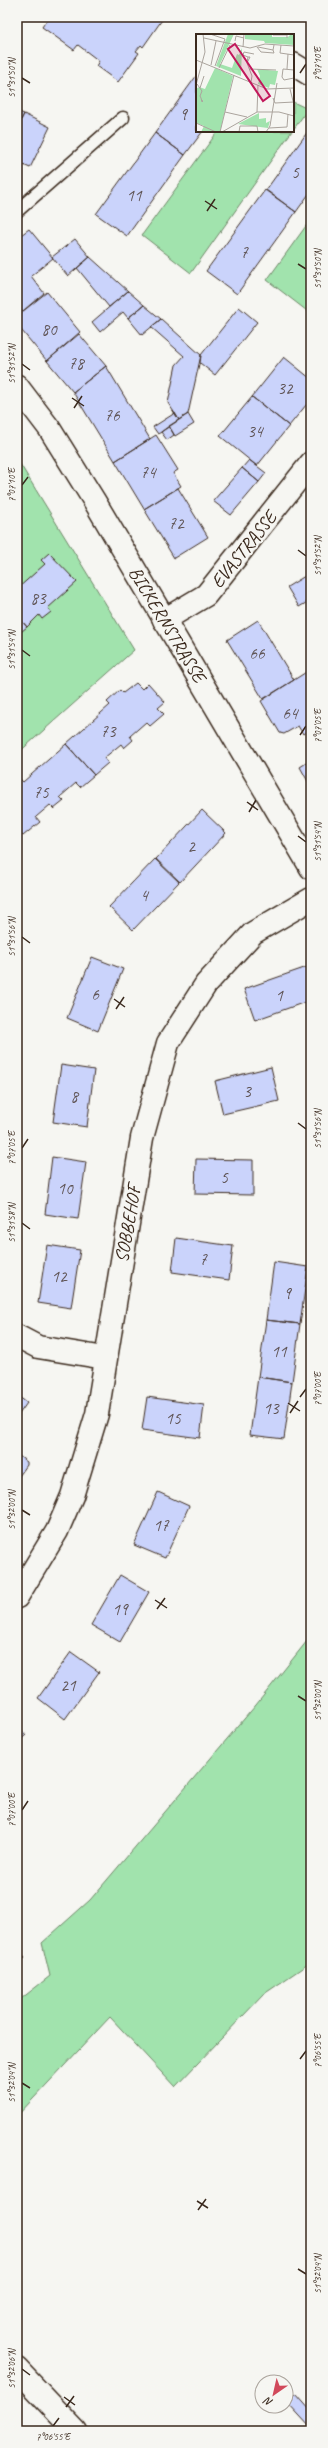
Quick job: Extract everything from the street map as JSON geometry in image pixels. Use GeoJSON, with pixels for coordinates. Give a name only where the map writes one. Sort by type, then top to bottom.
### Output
{"type":"FeatureCollection","features":[{"type":"Feature","properties":{"kind":"street"},"geometry":{"type":"LineString","coordinates":[[294,65],[311,75]]}},
{"type":"Feature","properties":{"kind":"street","name":"BICKERNSTRASSE"},"geometry":{"type":"LineString","coordinates":[[17,386],[49,428],[208,691],[311,868]]}},
{"type":"Feature","properties":{"kind":"street","name":"EVASTRASSE"},"geometry":{"type":"LineString","coordinates":[[164,620],[206,595],[311,464]]}},
{"type":"Feature","properties":{"kind":"street","name":"SOBBEHOF"},"geometry":{"type":"LineString","coordinates":[[17,1597],[57,1531],[72,1496],[96,1414],[142,1138],[168,1043],[206,984],[253,933],[311,899]]}},
{"type":"Feature","properties":{"kind":"street"},"geometry":{"type":"LineString","coordinates":[[17,1336],[38,1347],[105,1358]]}},
{"type":"Feature","properties":{"kind":"street"},"geometry":{"type":"LineString","coordinates":[[17,2369],[76,2431]]}},
{"type":"Feature","properties":{"kind":"lane"},"geometry":{"type":"LineString","coordinates":[[17,211],[123,118]]}},
{"type":"Feature","properties":{"kind":"green space"},"geometry":{"type":"Polygon","coordinates":[[[294,102],[308,109],[294,129],[294,102]]]}},
{"type":"Feature","properties":{"kind":"green space"},"geometry":{"type":"Polygon","coordinates":[[[217,132],[291,132],[191,273],[142,235],[217,132]]]}},
{"type":"Feature","properties":{"kind":"green space"},"geometry":{"type":"Polygon","coordinates":[[[311,219],[311,314],[267,280],[311,219]]]}},
{"type":"Feature","properties":{"kind":"green space"},"geometry":{"type":"Polygon","coordinates":[[[17,459],[134,650],[17,754],[17,459]]]}},
{"type":"Feature","properties":{"kind":"green space"},"geometry":{"type":"Polygon","coordinates":[[[311,1636],[311,1962],[264,1994],[175,2087],[110,2017],[17,2116],[17,2002],[50,1976],[42,1943],[90,1900],[256,1705],[311,1636]]]}},
{"type":"Feature","properties":{"kind":"building"},"geometry":{"type":"Polygon","coordinates":[[[49,17],[164,17],[143,47],[141,45],[136,51],[139,53],[118,82],[96,66],[99,61],[78,45],[74,50],[42,27],[49,17]]]}},
{"type":"Feature","properties":{"kind":"building"},"geometry":{"type":"Polygon","coordinates":[[[196,76],[196,132],[202,132],[185,155],[155,133],[196,76]]]}},
{"type":"Feature","properties":{"kind":"building"},"geometry":{"type":"Polygon","coordinates":[[[17,111],[24,114],[17,128],[17,111]]]}},
{"type":"Feature","properties":{"kind":"building"},"geometry":{"type":"Polygon","coordinates":[[[24,114],[50,127],[30,168],[17,162],[17,128],[24,114]]]}},
{"type":"Feature","properties":{"kind":"building"},"geometry":{"type":"Polygon","coordinates":[[[311,127],[311,191],[296,212],[266,190],[311,127]]]}},
{"type":"Feature","properties":{"kind":"building"},"geometry":{"type":"Polygon","coordinates":[[[155,133],[185,155],[127,236],[96,214],[155,133]]]}},
{"type":"Feature","properties":{"kind":"building"},"geometry":{"type":"Polygon","coordinates":[[[265,190],[296,212],[237,294],[206,271],[265,190]]]}},
{"type":"Feature","properties":{"kind":"building"},"geometry":{"type":"Polygon","coordinates":[[[29,229],[53,258],[31,276],[44,293],[17,316],[17,238],[29,229]]]}},
{"type":"Feature","properties":{"kind":"building"},"geometry":{"type":"Polygon","coordinates":[[[75,239],[90,257],[68,276],[52,257],[75,239]]]}},
{"type":"Feature","properties":{"kind":"building"},"geometry":{"type":"Polygon","coordinates":[[[90,257],[128,291],[109,307],[77,268],[90,257]]]}},
{"type":"Feature","properties":{"kind":"building"},"geometry":{"type":"Polygon","coordinates":[[[128,291],[144,305],[128,318],[123,312],[100,332],[92,322],[128,291]]]}},
{"type":"Feature","properties":{"kind":"building"},"geometry":{"type":"Polygon","coordinates":[[[47,292],[80,332],[47,361],[17,325],[17,316],[47,292]]]}},
{"type":"Feature","properties":{"kind":"building"},"geometry":{"type":"Polygon","coordinates":[[[144,305],[161,319],[142,335],[128,318],[144,305]]]}},
{"type":"Feature","properties":{"kind":"building"},"geometry":{"type":"Polygon","coordinates":[[[239,307],[257,322],[215,375],[200,363],[201,355],[239,307]]]}},
{"type":"Feature","properties":{"kind":"building"},"geometry":{"type":"Polygon","coordinates":[[[161,319],[201,355],[188,414],[179,420],[168,403],[176,365],[184,356],[151,327],[161,319]]]}},
{"type":"Feature","properties":{"kind":"building"},"geometry":{"type":"Polygon","coordinates":[[[79,334],[106,366],[73,392],[47,361],[79,334]]]}},
{"type":"Feature","properties":{"kind":"building"},"geometry":{"type":"Polygon","coordinates":[[[284,357],[311,379],[311,399],[289,426],[252,397],[284,357]]]}},
{"type":"Feature","properties":{"kind":"building"},"geometry":{"type":"Polygon","coordinates":[[[106,366],[150,439],[115,461],[73,392],[106,366]]]}},
{"type":"Feature","properties":{"kind":"building"},"geometry":{"type":"Polygon","coordinates":[[[252,397],[289,426],[257,466],[220,436],[252,397]]]}},
{"type":"Feature","properties":{"kind":"building"},"geometry":{"type":"Polygon","coordinates":[[[175,413],[179,420],[158,434],[153,427],[175,413]]]}},
{"type":"Feature","properties":{"kind":"building"},"geometry":{"type":"Polygon","coordinates":[[[188,414],[194,424],[175,436],[169,426],[188,414]]]}},
{"type":"Feature","properties":{"kind":"building"},"geometry":{"type":"Polygon","coordinates":[[[169,426],[174,435],[167,440],[161,432],[169,426]]]}},
{"type":"Feature","properties":{"kind":"building"},"geometry":{"type":"Polygon","coordinates":[[[156,435],[178,470],[173,473],[181,486],[144,509],[115,461],[156,435]]]}},
{"type":"Feature","properties":{"kind":"building"},"geometry":{"type":"Polygon","coordinates":[[[249,460],[266,473],[259,482],[242,468],[249,460]]]}},
{"type":"Feature","properties":{"kind":"building"},"geometry":{"type":"Polygon","coordinates":[[[242,468],[259,482],[231,515],[213,501],[242,468]]]}},
{"type":"Feature","properties":{"kind":"building"},"geometry":{"type":"Polygon","coordinates":[[[178,488],[208,537],[174,558],[144,509],[178,488]]]}},
{"type":"Feature","properties":{"kind":"building"},"geometry":{"type":"Polygon","coordinates":[[[49,553],[77,582],[48,608],[51,612],[42,619],[39,615],[27,627],[17,615],[17,589],[45,564],[41,560],[49,553]]]}},
{"type":"Feature","properties":{"kind":"building"},"geometry":{"type":"Polygon","coordinates":[[[305,576],[311,585],[311,600],[299,607],[287,587],[305,576]]]}},
{"type":"Feature","properties":{"kind":"building"},"geometry":{"type":"Polygon","coordinates":[[[17,615],[27,627],[17,635],[17,615]]]}},
{"type":"Feature","properties":{"kind":"building"},"geometry":{"type":"Polygon","coordinates":[[[258,620],[294,680],[263,699],[227,640],[258,620]]]}},
{"type":"Feature","properties":{"kind":"building"},"geometry":{"type":"Polygon","coordinates":[[[311,669],[311,729],[303,734],[298,726],[284,734],[280,733],[261,701],[311,669]]]}},
{"type":"Feature","properties":{"kind":"building"},"geometry":{"type":"Polygon","coordinates":[[[136,683],[142,689],[148,683],[165,702],[158,708],[164,714],[150,726],[146,722],[130,736],[133,740],[124,748],[121,744],[104,758],[108,763],[94,775],[66,744],[110,705],[107,702],[120,690],[123,693],[136,683]]]}},
{"type":"Feature","properties":{"kind":"building"},"geometry":{"type":"Polygon","coordinates":[[[66,744],[94,775],[80,787],[76,783],[60,797],[64,801],[54,809],[50,805],[36,817],[40,822],[23,836],[17,831],[17,780],[19,778],[23,782],[66,744]]]}},
{"type":"Feature","properties":{"kind":"building"},"geometry":{"type":"Polygon","coordinates":[[[311,760],[311,787],[300,767],[311,760]]]}},
{"type":"Feature","properties":{"kind":"building"},"geometry":{"type":"Polygon","coordinates":[[[202,810],[226,833],[180,882],[156,859],[202,810]]]}},
{"type":"Feature","properties":{"kind":"building"},"geometry":{"type":"Polygon","coordinates":[[[155,859],[179,882],[133,930],[109,907],[155,859]]]}},
{"type":"Feature","properties":{"kind":"building"},"geometry":{"type":"Polygon","coordinates":[[[92,957],[123,969],[98,1031],[67,1018],[92,957]]]}},
{"type":"Feature","properties":{"kind":"building"},"geometry":{"type":"Polygon","coordinates":[[[307,967],[311,978],[311,1000],[255,1020],[244,989],[307,967]]]}},
{"type":"Feature","properties":{"kind":"building"},"geometry":{"type":"Polygon","coordinates":[[[61,1065],[94,1070],[87,1127],[53,1122],[61,1065]]]}},
{"type":"Feature","properties":{"kind":"building"},"geometry":{"type":"Polygon","coordinates":[[[271,1067],[279,1101],[223,1114],[215,1081],[271,1067]]]}},
{"type":"Feature","properties":{"kind":"building"},"geometry":{"type":"Polygon","coordinates":[[[52,1157],[86,1162],[78,1219],[45,1214],[52,1157]]]}},
{"type":"Feature","properties":{"kind":"building"},"geometry":{"type":"Polygon","coordinates":[[[196,1159],[253,1160],[253,1195],[195,1194],[196,1159]]]}},
{"type":"Feature","properties":{"kind":"building"},"geometry":{"type":"Polygon","coordinates":[[[176,1238],[233,1246],[229,1280],[172,1272],[176,1238]]]}},
{"type":"Feature","properties":{"kind":"building"},"geometry":{"type":"Polygon","coordinates":[[[47,1245],[80,1250],[71,1308],[38,1303],[47,1245]]]}},
{"type":"Feature","properties":{"kind":"building"},"geometry":{"type":"Polygon","coordinates":[[[274,1262],[308,1267],[300,1324],[266,1320],[274,1262]]]}},
{"type":"Feature","properties":{"kind":"building"},"geometry":{"type":"Polygon","coordinates":[[[266,1320],[300,1324],[292,1382],[258,1377],[266,1320]]]}},
{"type":"Feature","properties":{"kind":"building"},"geometry":{"type":"Polygon","coordinates":[[[258,1377],[292,1382],[284,1439],[250,1435],[258,1377]]]}},
{"type":"Feature","properties":{"kind":"building"},"geometry":{"type":"Polygon","coordinates":[[[18,1396],[27,1403],[17,1417],[17,1397],[18,1396]]]}},
{"type":"Feature","properties":{"kind":"building"},"geometry":{"type":"Polygon","coordinates":[[[147,1397],[204,1405],[200,1438],[142,1430],[147,1397]]]}},
{"type":"Feature","properties":{"kind":"building"},"geometry":{"type":"Polygon","coordinates":[[[19,1456],[27,1462],[27,1465],[17,1479],[17,1457],[19,1456]]]}},
{"type":"Feature","properties":{"kind":"building"},"geometry":{"type":"Polygon","coordinates":[[[158,1492],[189,1506],[165,1558],[134,1545],[158,1492]]]}},
{"type":"Feature","properties":{"kind":"building"},"geometry":{"type":"Polygon","coordinates":[[[120,1575],[149,1592],[120,1642],[91,1625],[120,1575]]]}},
{"type":"Feature","properties":{"kind":"building"},"geometry":{"type":"Polygon","coordinates":[[[71,1652],[99,1672],[65,1719],[38,1698],[71,1652]]]}},
{"type":"Feature","properties":{"kind":"building"},"geometry":{"type":"Polygon","coordinates":[[[17,1725],[26,1735],[17,1743],[17,1725]]]}},
{"type":"Feature","properties":{"kind":"building"},"geometry":{"type":"Polygon","coordinates":[[[17,1950],[25,1958],[17,1964],[17,1950]]]}},
{"type":"Feature","properties":{"kind":"building"},"geometry":{"type":"Polygon","coordinates":[[[296,2394],[311,2411],[311,2428],[294,2410],[294,2396],[296,2394]]]}}]}
